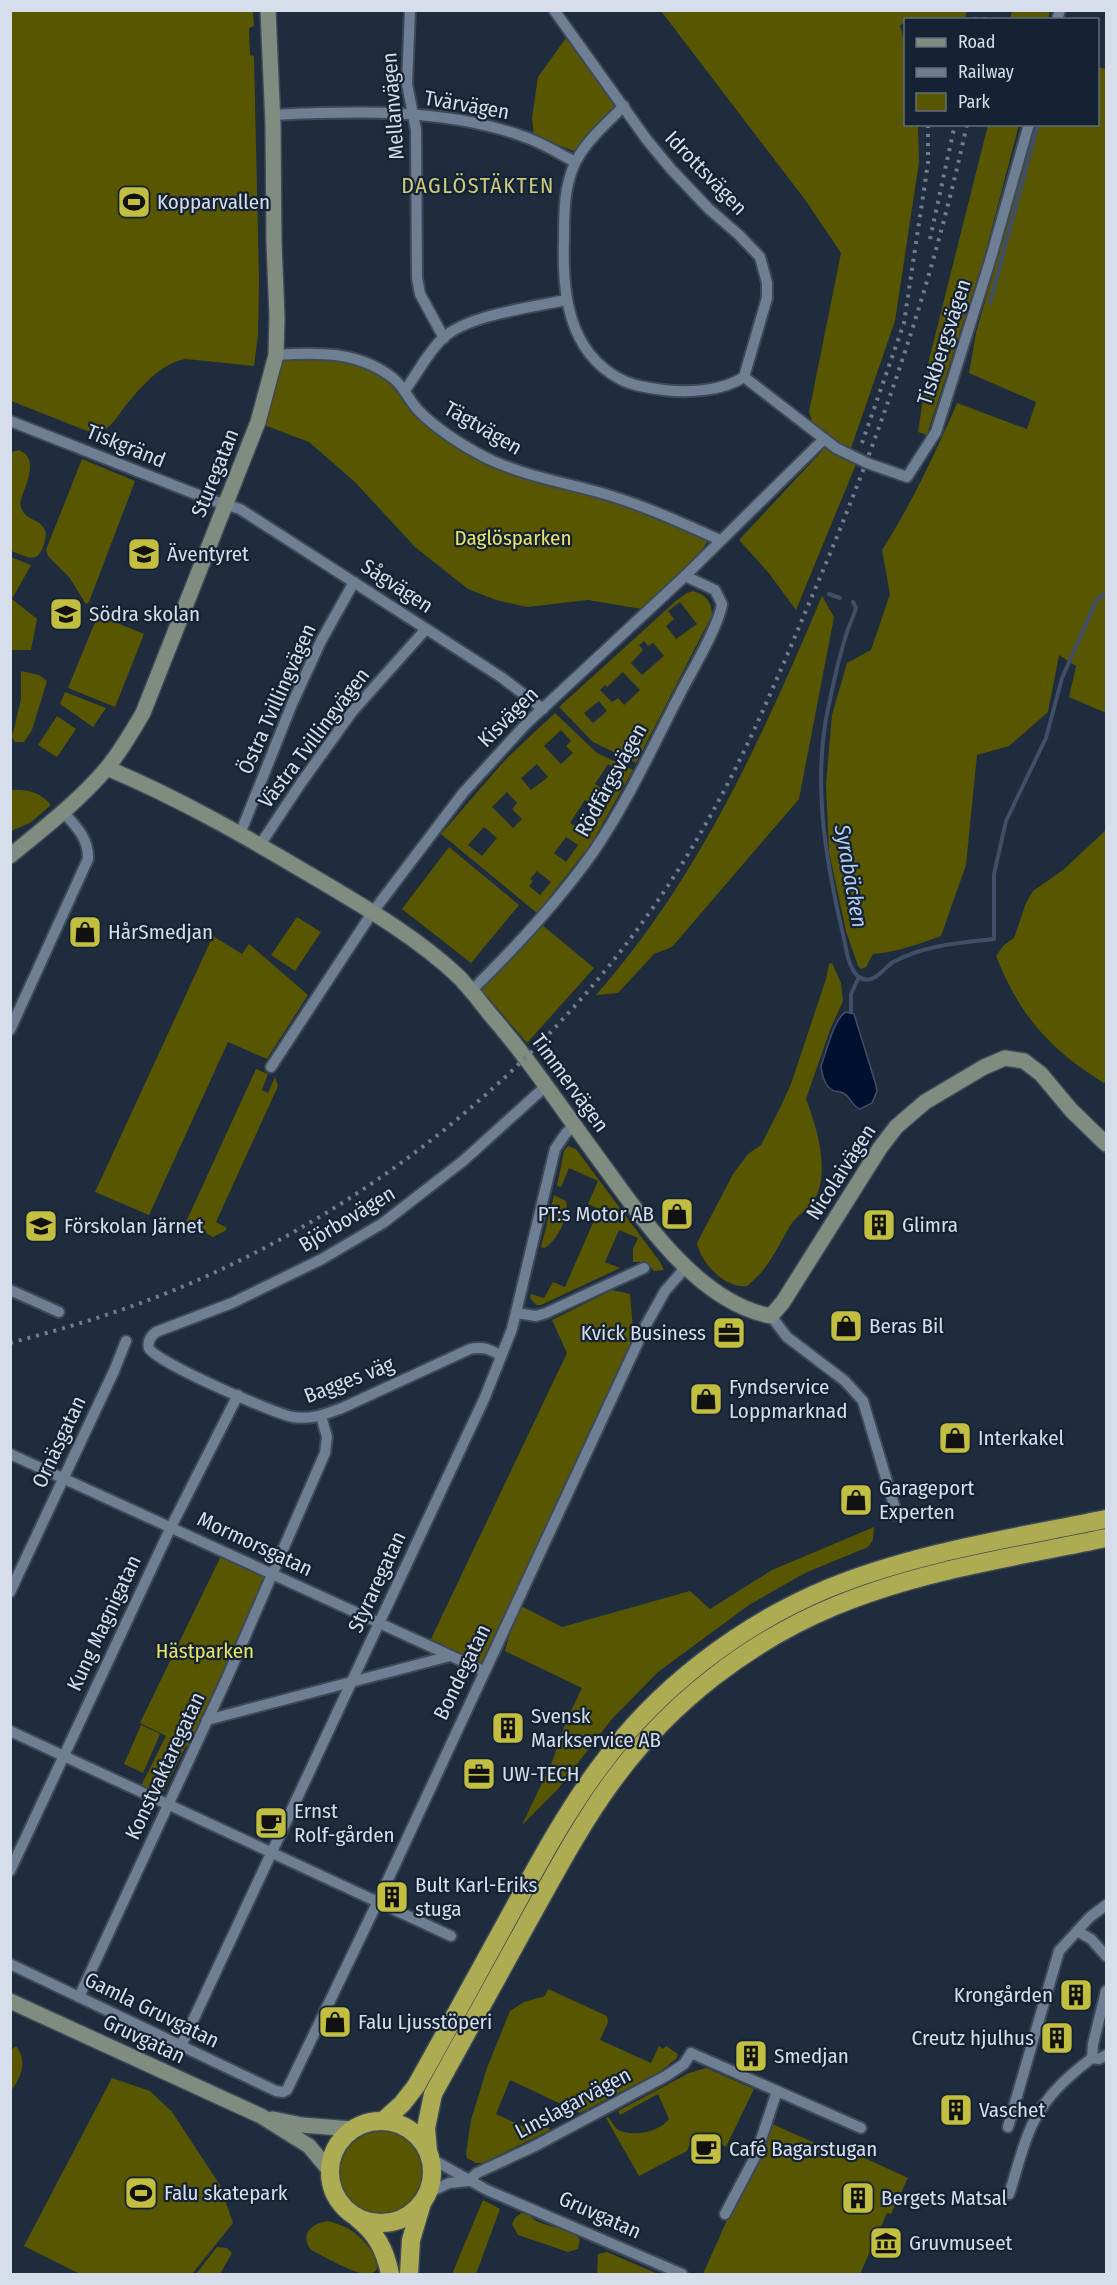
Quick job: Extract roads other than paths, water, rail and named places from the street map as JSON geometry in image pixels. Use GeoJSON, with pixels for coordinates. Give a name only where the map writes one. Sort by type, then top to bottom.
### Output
{"type":"FeatureCollection","features":[{"type":"Feature","properties":{"kind":"highway"},"geometry":{"type":"LineString","coordinates":[[383,2121],[402,2104],[416,2086],[578,1798],[622,1739],[691,1671],[763,1621],[795,1604],[863,1575],[934,1556],[1107,1519]]}},
{"type":"Feature","properties":{"kind":"highway"},"geometry":{"type":"LineString","coordinates":[[409,2274],[411,2241],[432,2173],[426,2128],[433,2094],[576,1837],[601,1797],[629,1759],[661,1724],[686,1700],[752,1650],[835,1606],[902,1583],[1107,1538]]}},
{"type":"Feature","properties":{"kind":"highway"},"geometry":{"type":"LineString","coordinates":[[390,2274],[386,2254],[380,2242],[339,2201],[334,2192],[330,2171],[332,2160],[338,2145],[352,2129],[368,2123],[383,2121],[399,2124],[411,2130],[429,2154]]}},
{"type":"Feature","properties":{"kind":"highway"},"geometry":{"type":"LineString","coordinates":[[356,2217],[377,2223],[393,2222],[410,2214],[426,2196]]}},
{"type":"Feature","properties":{"kind":"street","name":"Sturegatan"},"geometry":{"type":"LineString","coordinates":[[10,856],[63,813],[107,768],[143,713],[258,422],[276,355],[277,317],[273,115],[267,10]]}},
{"type":"Feature","properties":{"kind":"street","name":"Mellanvägen"},"geometry":{"type":"LineString","coordinates":[[410,10],[407,84],[417,130],[418,285],[444,338]]}},
{"type":"Feature","properties":{"kind":"street","name":"Idrottsvägen"},"geometry":{"type":"LineString","coordinates":[[554,10],[647,140],[671,169],[760,256],[767,283],[767,298],[744,377]]}},
{"type":"Feature","properties":{"kind":"street"},"geometry":{"type":"LineString","coordinates":[[624,106],[591,139],[575,162],[567,185],[564,210],[563,272],[566,300],[575,328],[589,352],[598,363],[619,378],[636,385],[681,392],[720,386],[744,377],[824,439]]}},
{"type":"Feature","properties":{"kind":"street","name":"Tvärvägen"},"geometry":{"type":"LineString","coordinates":[[273,115],[343,113],[455,119],[523,136],[575,162]]}},
{"type":"Feature","properties":{"kind":"street","name":"Tiskbergsvägen"},"geometry":{"type":"LineString","coordinates":[[824,439],[845,453],[907,477],[929,445],[946,401],[990,261],[1028,126]]}},
{"type":"Feature","properties":{"kind":"street"},"geometry":{"type":"LineString","coordinates":[[405,390],[431,352],[444,338],[456,330],[483,319],[566,300]]}},
{"type":"Feature","properties":{"kind":"street","name":"Tägtvägen"},"geometry":{"type":"LineString","coordinates":[[276,355],[308,352],[355,358],[392,377],[405,390],[417,408],[437,426],[491,460],[540,478],[633,502],[720,540]]}},
{"type":"Feature","properties":{"kind":"street","name":"Tiskgränd"},"geometry":{"type":"LineString","coordinates":[[11,422],[211,500],[225,503]]}},
{"type":"Feature","properties":{"kind":"street","name":"Kisvägen"},"geometry":{"type":"LineString","coordinates":[[271,1067],[372,913],[463,793],[495,756],[789,476],[824,439]]}},
{"type":"Feature","properties":{"kind":"street","name":"Sågvägen"},"geometry":{"type":"LineString","coordinates":[[225,503],[240,509],[501,677],[543,709]]}},
{"type":"Feature","properties":{"kind":"street","name":"Rödfärgsvägen"},"geometry":{"type":"LineString","coordinates":[[471,991],[521,941],[594,850],[616,816],[696,663],[717,622],[722,604],[715,590],[685,576]]}},
{"type":"Feature","properties":{"kind":"street","name":"Östra Tvillingvägen"},"geometry":{"type":"LineString","coordinates":[[240,834],[292,704],[321,641],[354,582]]}},
{"type":"Feature","properties":{"kind":"street","name":"Västra Tvillingvägen"},"geometry":{"type":"LineString","coordinates":[[260,845],[352,712],[426,629]]}},
{"type":"Feature","properties":{"kind":"street","name":"Timmervägen"},"geometry":{"type":"LineString","coordinates":[[107,768],[151,788],[260,845],[401,931],[444,964],[471,991],[526,1057],[663,1244],[686,1267],[744,1309],[771,1316]]}},
{"type":"Feature","properties":{"kind":"street"},"geometry":{"type":"LineString","coordinates":[[10,1030],[88,859],[89,852],[82,835],[63,813]]}},
{"type":"Feature","properties":{"kind":"street","name":"Nicolaivägen"},"geometry":{"type":"LineString","coordinates":[[771,1316],[783,1302],[880,1148],[896,1127],[925,1102],[984,1067],[1003,1059],[1024,1061],[1041,1074],[1071,1110],[1107,1144]]}},
{"type":"Feature","properties":{"kind":"street","name":"Björbovägen"},"geometry":{"type":"LineString","coordinates":[[149,1346],[151,1336],[156,1332],[232,1303],[322,1259],[383,1223],[464,1161],[546,1086]]}},
{"type":"Feature","properties":{"kind":"street","name":"Styraregatan"},"geometry":{"type":"LineString","coordinates":[[182,2046],[485,1397],[516,1313],[555,1149],[566,1133],[575,1126]]}},
{"type":"Feature","properties":{"kind":"street","name":"Bondegatan"},"geometry":{"type":"LineString","coordinates":[[276,2091],[283,2092],[288,2088],[305,2055],[646,1325],[665,1292],[686,1267]]}},
{"type":"Feature","properties":{"kind":"street"},"geometry":{"type":"LineString","coordinates":[[516,1313],[536,1316],[546,1313],[644,1268]]}},
{"type":"Feature","properties":{"kind":"street"},"geometry":{"type":"LineString","coordinates":[[10,1290],[59,1312]]}},
{"type":"Feature","properties":{"kind":"street"},"geometry":{"type":"LineString","coordinates":[[771,1316],[787,1337],[845,1381],[863,1401],[897,1515]]}},
{"type":"Feature","properties":{"kind":"street","name":"Ornäsgatan"},"geometry":{"type":"LineString","coordinates":[[10,1592],[126,1341]]}},
{"type":"Feature","properties":{"kind":"street","name":"Bagges väg"},"geometry":{"type":"LineString","coordinates":[[149,1346],[155,1356],[238,1395],[291,1417],[305,1418],[321,1416],[372,1395],[470,1349],[480,1347],[490,1349],[501,1356]]}},
{"type":"Feature","properties":{"kind":"street","name":"Kung Magnigatan"},"geometry":{"type":"LineString","coordinates":[[10,1871],[171,1527],[238,1395]]}},
{"type":"Feature","properties":{"kind":"street","name":"Konstvaktaregatan"},"geometry":{"type":"LineString","coordinates":[[79,1997],[207,1720],[325,1453],[327,1437],[321,1416]]}},
{"type":"Feature","properties":{"kind":"street","name":"Mormorsgatan"},"geometry":{"type":"LineString","coordinates":[[10,1454],[484,1671]]}},
{"type":"Feature","properties":{"kind":"street"},"geometry":{"type":"LineString","coordinates":[[207,1720],[450,1656]]}},
{"type":"Feature","properties":{"kind":"street"},"geometry":{"type":"LineString","coordinates":[[10,1731],[452,1936]]}},
{"type":"Feature","properties":{"kind":"street"},"geometry":{"type":"LineString","coordinates":[[1008,2127],[1059,1951],[1090,1917],[1107,1905]]}},
{"type":"Feature","properties":{"kind":"street"},"geometry":{"type":"LineString","coordinates":[[1090,1917],[1107,1917]]}},
{"type":"Feature","properties":{"kind":"street"},"geometry":{"type":"LineString","coordinates":[[1077,1931],[1091,1939],[1107,1956]]}},
{"type":"Feature","properties":{"kind":"street","name":"Gamla Gruvgatan"},"geometry":{"type":"LineString","coordinates":[[10,1964],[276,2091]]}},
{"type":"Feature","properties":{"kind":"street"},"geometry":{"type":"LineString","coordinates":[[1092,2058],[1093,2044],[1107,1991]]}},
{"type":"Feature","properties":{"kind":"street","name":"Gruvgatan"},"geometry":{"type":"LineString","coordinates":[[10,2001],[261,2116],[309,2146],[330,2171]]}},
{"type":"Feature","properties":{"kind":"street","name":"Linslagarvägen"},"geometry":{"type":"LineString","coordinates":[[468,2181],[477,2173],[533,2147],[671,2073],[684,2064],[691,2053],[777,2091]]}},
{"type":"Feature","properties":{"kind":"street"},"geometry":{"type":"LineString","coordinates":[[1009,2194],[1033,2123],[1057,2088],[1092,2058],[1099,2059],[1107,2055]]}},
{"type":"Feature","properties":{"kind":"street"},"geometry":{"type":"LineString","coordinates":[[725,2214],[756,2155],[777,2091],[861,2128]]}},
{"type":"Feature","properties":{"kind":"street","name":"Gruvgatan"},"geometry":{"type":"LineString","coordinates":[[261,2116],[302,2125],[352,2129]]}},
{"type":"Feature","properties":{"kind":"street","name":"Gruvgatan"},"geometry":{"type":"LineString","coordinates":[[429,2154],[468,2181],[682,2274]]}},
{"type":"Feature","properties":{"kind":"street"},"geometry":{"type":"LineString","coordinates":[[426,2196],[449,2183],[468,2181]]}},
{"type":"Feature","properties":{"kind":"water"},"geometry":{"type":"Polygon","coordinates":[[[846,1012],[854,1014],[877,1091],[872,1103],[860,1109],[846,1095],[828,1087],[821,1069],[834,1028],[846,1012]]]}},
{"type":"Feature","properties":{"kind":"waterway"},"geometry":{"type":"LineString","coordinates":[[990,303],[1037,126]]}},
{"type":"Feature","properties":{"kind":"waterway","name":"Syrabäcken"},"geometry":{"type":"LineString","coordinates":[[853,602],[856,608],[840,657],[824,732],[821,789],[830,874],[848,958],[858,976],[867,980],[875,977],[893,962],[917,952],[994,939],[994,874],[1006,821],[1046,738],[1062,678],[1096,601],[1106,592]]}},
{"type":"Feature","properties":{"kind":"waterway"},"geometry":{"type":"LineString","coordinates":[[829,594],[840,598]]}},
{"type":"Feature","properties":{"kind":"waterway"},"geometry":{"type":"LineString","coordinates":[[851,1012],[851,994],[859,977]]}},
{"type":"Feature","properties":{"kind":"railway"},"geometry":{"type":"LineString","coordinates":[[975,18],[977,10]]}},
{"type":"Feature","properties":{"kind":"railway"},"geometry":{"type":"LineString","coordinates":[[985,18],[987,10]]}},
{"type":"Feature","properties":{"kind":"railway"},"geometry":{"type":"LineString","coordinates":[[862,443],[904,323],[928,163],[928,126]]}},
{"type":"Feature","properties":{"kind":"railway"},"geometry":{"type":"LineString","coordinates":[[930,239],[955,126]]}},
{"type":"Feature","properties":{"kind":"railway"},"geometry":{"type":"LineString","coordinates":[[10,1343],[105,1315],[198,1280],[277,1241],[353,1196],[426,1144],[494,1088],[557,1025],[615,958],[667,887],[713,811],[754,731],[813,594],[860,479],[901,363],[937,245],[967,126]]}},
{"type":"Feature","properties":{"kind":"place","name":"Kopparvallen"},"geometry":{"type":"Point","coordinates":[134,202]}},
{"type":"Feature","properties":{"kind":"place","name":"Äventyret"},"geometry":{"type":"Point","coordinates":[144,554]}},
{"type":"Feature","properties":{"kind":"place","name":"Södra skolan"},"geometry":{"type":"Point","coordinates":[66,614]}},
{"type":"Feature","properties":{"kind":"place","name":"HårSmedjan"},"geometry":{"type":"Point","coordinates":[85,932]}},
{"type":"Feature","properties":{"kind":"place","name":"PT:s Motor AB"},"geometry":{"type":"Point","coordinates":[677,1214]}},
{"type":"Feature","properties":{"kind":"place","name":"Glimra"},"geometry":{"type":"Point","coordinates":[879,1225]}},
{"type":"Feature","properties":{"kind":"place","name":"Förskolan Järnet"},"geometry":{"type":"Point","coordinates":[41,1226]}},
{"type":"Feature","properties":{"kind":"place","name":"Beras Bil"},"geometry":{"type":"Point","coordinates":[846,1326]}},
{"type":"Feature","properties":{"kind":"place","name":"Kvick Business"},"geometry":{"type":"Point","coordinates":[729,1333]}},
{"type":"Feature","properties":{"kind":"place","name":"Fyndservice Loppmarknad"},"geometry":{"type":"Point","coordinates":[706,1399]}},
{"type":"Feature","properties":{"kind":"place","name":"Interkakel"},"geometry":{"type":"Point","coordinates":[955,1438]}},
{"type":"Feature","properties":{"kind":"place","name":"Garageport Experten"},"geometry":{"type":"Point","coordinates":[856,1500]}},
{"type":"Feature","properties":{"kind":"place","name":"Svensk Markservice AB"},"geometry":{"type":"Point","coordinates":[508,1728]}},
{"type":"Feature","properties":{"kind":"place","name":"UW-TECH"},"geometry":{"type":"Point","coordinates":[479,1774]}},
{"type":"Feature","properties":{"kind":"place","name":"Ernst Rolf-gården"},"geometry":{"type":"Point","coordinates":[271,1823]}},
{"type":"Feature","properties":{"kind":"place","name":"Bult Karl-Eriks stuga"},"geometry":{"type":"Point","coordinates":[392,1897]}},
{"type":"Feature","properties":{"kind":"place","name":"Krongården"},"geometry":{"type":"Point","coordinates":[1076,1995]}},
{"type":"Feature","properties":{"kind":"place","name":"Falu Ljusstöperi"},"geometry":{"type":"Point","coordinates":[335,2022]}},
{"type":"Feature","properties":{"kind":"place","name":"Creutz hjulhus"},"geometry":{"type":"Point","coordinates":[1057,2038]}},
{"type":"Feature","properties":{"kind":"place","name":"Smedjan"},"geometry":{"type":"Point","coordinates":[751,2056]}},
{"type":"Feature","properties":{"kind":"place","name":"Vaschet"},"geometry":{"type":"Point","coordinates":[956,2110]}},
{"type":"Feature","properties":{"kind":"place","name":"Café Bagarstugan"},"geometry":{"type":"Point","coordinates":[706,2149]}},
{"type":"Feature","properties":{"kind":"place","name":"Falu skatepark"},"geometry":{"type":"Point","coordinates":[141,2193]}},
{"type":"Feature","properties":{"kind":"place","name":"Bergets Matsal"},"geometry":{"type":"Point","coordinates":[858,2198]}},
{"type":"Feature","properties":{"kind":"place","name":"Gruvmuseet"},"geometry":{"type":"Point","coordinates":[886,2243]}},
{"type":"Feature","properties":{"kind":"district","name":"DAGLÖSTÄKTEN"},"geometry":{"type":"Point","coordinates":[478,185]}},
{"type":"Feature","properties":{"kind":"park label","name":"Daglösparken"},"geometry":{"type":"Point","coordinates":[513,538]}},
{"type":"Feature","properties":{"kind":"park label","name":"Hästparken"},"geometry":{"type":"Point","coordinates":[205,1651]}}]}
